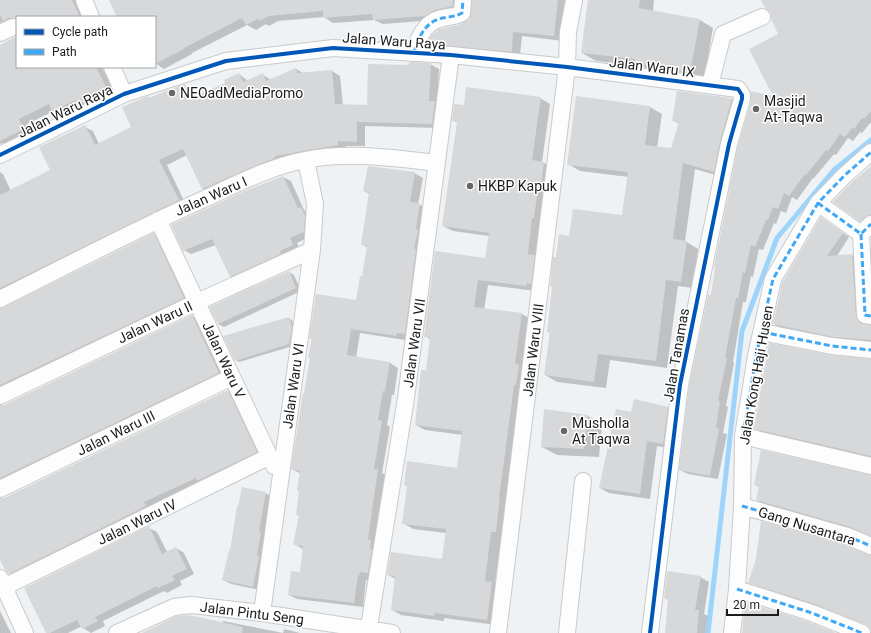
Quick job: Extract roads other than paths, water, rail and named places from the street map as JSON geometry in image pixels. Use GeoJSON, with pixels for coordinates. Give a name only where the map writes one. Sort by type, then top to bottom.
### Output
{"type":"FeatureCollection","features":[{"type":"Feature","properties":{"kind":"street"},"geometry":{"type":"LineString","coordinates":[[84,0],[91,16]]}},
{"type":"Feature","properties":{"kind":"street"},"geometry":{"type":"LineString","coordinates":[[414,53],[418,41],[434,20],[457,16],[462,13],[463,0]]}},
{"type":"Feature","properties":{"kind":"street","name":"Jalan Waru VIII"},"geometry":{"type":"LineString","coordinates":[[498,633],[567,67],[568,32],[574,0]]}},
{"type":"Feature","properties":{"kind":"street"},"geometry":{"type":"LineString","coordinates":[[710,85],[723,34],[762,17]]}},
{"type":"Feature","properties":{"kind":"street","name":"Jalan Waru Raya"},"geometry":{"type":"LineString","coordinates":[[0,155],[124,94],[226,61],[334,48],[451,55],[567,67]]}},
{"type":"Feature","properties":{"kind":"street","name":"Jalan Waru VII"},"geometry":{"type":"LineString","coordinates":[[368,631],[406,398],[451,55]]}},
{"type":"Feature","properties":{"kind":"street","name":"Jalan Waru IX"},"geometry":{"type":"LineString","coordinates":[[567,67],[735,88]]}},
{"type":"Feature","properties":{"kind":"street"},"geometry":{"type":"LineString","coordinates":[[112,68],[124,94]]}},
{"type":"Feature","properties":{"kind":"street","name":"Jalan Tanamas"},"geometry":{"type":"LineString","coordinates":[[650,633],[680,385],[729,144],[742,99],[740,92],[735,88]]}},
{"type":"Feature","properties":{"kind":"street","name":"Jalan Kong Haji Husen"},"geometry":{"type":"LineString","coordinates":[[732,633],[737,589],[742,506],[743,436],[756,356],[773,279],[818,203],[844,176],[871,152]]}},
{"type":"Feature","properties":{"kind":"street","name":"Jalan Waru I"},"geometry":{"type":"LineString","coordinates":[[0,299],[158,220],[280,166],[327,157],[376,156],[437,163]]}},
{"type":"Feature","properties":{"kind":"street","name":"Jalan Waru VI"},"geometry":{"type":"LineString","coordinates":[[262,613],[312,250],[315,204],[306,160]]}},
{"type":"Feature","properties":{"kind":"street"},"geometry":{"type":"LineString","coordinates":[[818,203],[866,229],[865,315],[871,316]]}},
{"type":"Feature","properties":{"kind":"street","name":"Jalan Waru V"},"geometry":{"type":"LineString","coordinates":[[158,220],[280,478]]}},
{"type":"Feature","properties":{"kind":"street","name":"Jalan Waru II"},"geometry":{"type":"LineString","coordinates":[[0,396],[197,302],[312,250]]}},
{"type":"Feature","properties":{"kind":"street"},"geometry":{"type":"LineString","coordinates":[[762,332],[832,346],[871,350]]}},
{"type":"Feature","properties":{"kind":"street","name":"Jalan Waru III"},"geometry":{"type":"LineString","coordinates":[[0,489],[232,377]]}},
{"type":"Feature","properties":{"kind":"street"},"geometry":{"type":"LineString","coordinates":[[743,436],[871,466]]}},
{"type":"Feature","properties":{"kind":"street","name":"Jalan Waru IV"},"geometry":{"type":"LineString","coordinates":[[2,583],[270,456]]}},
{"type":"Feature","properties":{"kind":"street"},"geometry":{"type":"LineString","coordinates":[[567,633],[583,480]]}},
{"type":"Feature","properties":{"kind":"street","name":"Gang Nusantara"},"geometry":{"type":"LineString","coordinates":[[742,506],[847,536],[871,546]]}},
{"type":"Feature","properties":{"kind":"street"},"geometry":{"type":"LineString","coordinates":[[2,583],[25,633]]}},
{"type":"Feature","properties":{"kind":"street"},"geometry":{"type":"LineString","coordinates":[[737,589],[812,614],[862,633]]}},
{"type":"Feature","properties":{"kind":"street","name":"Jalan Pintu Seng"},"geometry":{"type":"LineString","coordinates":[[117,633],[174,607],[191,605],[262,613],[368,631],[392,633]]}},
{"type":"Feature","properties":{"kind":"waterway"},"geometry":{"type":"LineString","coordinates":[[708,633],[742,331],[777,238],[834,170],[871,140]]}},
{"type":"Feature","properties":{"kind":"place","name":"NEOadMediaPromo"},"geometry":{"type":"Point","coordinates":[172,93]}},
{"type":"Feature","properties":{"kind":"place","name":"Masjid At-Taqwa"},"geometry":{"type":"Point","coordinates":[756,109]}},
{"type":"Feature","properties":{"kind":"place","name":"HKBP Kapuk"},"geometry":{"type":"Point","coordinates":[470,186]}},
{"type":"Feature","properties":{"kind":"place","name":"Musholla At Taqwa"},"geometry":{"type":"Point","coordinates":[564,431]}}]}
